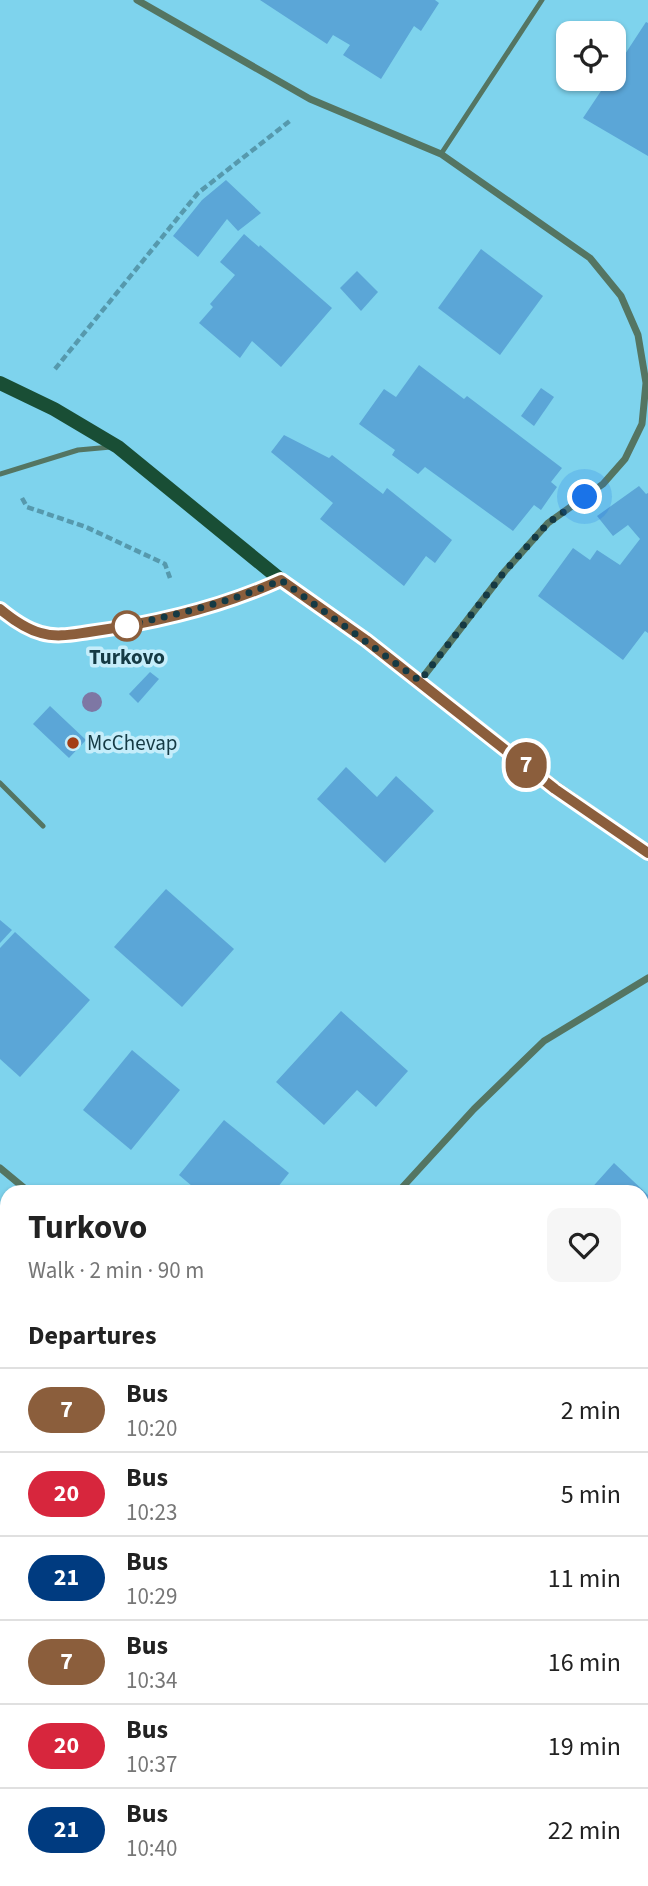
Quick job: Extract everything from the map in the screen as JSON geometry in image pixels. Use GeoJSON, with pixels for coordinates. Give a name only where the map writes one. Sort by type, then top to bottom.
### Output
{"type":"FeatureCollection","features":[{"type":"Feature","properties":{"kind":"main road"},"geometry":{"type":"LineString","coordinates":[[0,383],[54,409],[118,447],[281,580],[420,681],[555,789],[648,853]]}},
{"type":"Feature","properties":{"kind":"street"},"geometry":{"type":"LineString","coordinates":[[137,0],[310,99],[440,154],[590,258],[621,296],[638,335],[646,383],[645,426],[625,459],[603,484],[548,523],[505,571],[420,681]]}},
{"type":"Feature","properties":{"kind":"street"},"geometry":{"type":"LineString","coordinates":[[404,1185],[474,1109],[544,1041],[648,978]]}},
{"type":"Feature","properties":{"kind":"street"},"geometry":{"type":"LineString","coordinates":[[0,1168],[21,1185]]}},
{"type":"Feature","properties":{"kind":"lane"},"geometry":{"type":"LineString","coordinates":[[440,154],[542,0]]}},
{"type":"Feature","properties":{"kind":"lane"},"geometry":{"type":"LineString","coordinates":[[0,474],[78,450],[118,447]]}},
{"type":"Feature","properties":{"kind":"lane"},"geometry":{"type":"LineString","coordinates":[[0,609],[24,626],[43,634],[62,635],[121,627],[211,606],[250,594],[281,580]]}},
{"type":"Feature","properties":{"kind":"lane"},"geometry":{"type":"LineString","coordinates":[[0,783],[43,826]]}},
{"type":"Feature","properties":{"kind":"path"},"geometry":{"type":"LineString","coordinates":[[55,369],[198,193],[297,115]]}},
{"type":"Feature","properties":{"kind":"path"},"geometry":{"type":"LineString","coordinates":[[22,498],[26,506],[86,527],[165,564],[170,578]]}},
{"type":"Feature","properties":{"kind":"building"},"geometry":{"type":"Polygon","coordinates":[[[260,0],[435,0],[439,3],[421,31],[414,26],[381,79],[343,55],[350,45],[333,35],[327,44],[260,0]]]}},
{"type":"Feature","properties":{"kind":"building"},"geometry":{"type":"Polygon","coordinates":[[[646,22],[648,23],[648,156],[583,118],[601,91],[626,91],[626,53],[646,22]]]}},
{"type":"Feature","properties":{"kind":"building"},"geometry":{"type":"Polygon","coordinates":[[[226,180],[261,213],[238,231],[227,219],[198,257],[173,236],[202,200],[226,180]]]}},
{"type":"Feature","properties":{"kind":"building"},"geometry":{"type":"Polygon","coordinates":[[[244,234],[332,308],[281,367],[252,341],[240,358],[199,323],[213,307],[210,304],[235,275],[220,262],[244,234]]]}},
{"type":"Feature","properties":{"kind":"building"},"geometry":{"type":"Polygon","coordinates":[[[481,249],[543,296],[500,355],[438,308],[481,249]]]}},
{"type":"Feature","properties":{"kind":"building"},"geometry":{"type":"Polygon","coordinates":[[[357,271],[378,292],[361,311],[340,288],[357,271]]]}},
{"type":"Feature","properties":{"kind":"building"},"geometry":{"type":"Polygon","coordinates":[[[419,365],[464,399],[467,396],[562,468],[551,482],[557,487],[541,510],[534,505],[513,531],[425,467],[418,474],[392,455],[395,450],[359,424],[384,389],[396,397],[419,365]]]}},
{"type":"Feature","properties":{"kind":"building"},"geometry":{"type":"Polygon","coordinates":[[[541,388],[554,397],[534,426],[521,416],[541,388]]]}},
{"type":"Feature","properties":{"kind":"building"},"geometry":{"type":"Polygon","coordinates":[[[284,435],[329,458],[332,455],[383,494],[387,488],[452,540],[435,563],[426,556],[404,586],[320,519],[333,503],[271,452],[284,435]]]}},
{"type":"Feature","properties":{"kind":"building"},"geometry":{"type":"Polygon","coordinates":[[[639,486],[648,493],[648,633],[645,631],[623,660],[538,596],[573,548],[590,560],[597,550],[620,565],[640,539],[628,525],[613,536],[597,516],[639,486]]]}},
{"type":"Feature","properties":{"kind":"building"},"geometry":{"type":"Polygon","coordinates":[[[150,672],[159,679],[138,703],[129,694],[150,672]]]}},
{"type":"Feature","properties":{"kind":"building"},"geometry":{"type":"Polygon","coordinates":[[[50,706],[86,740],[69,758],[33,724],[50,706]]]}},
{"type":"Feature","properties":{"kind":"building"},"geometry":{"type":"Polygon","coordinates":[[[346,767],[377,797],[396,776],[434,811],[385,863],[317,799],[346,767]]]}},
{"type":"Feature","properties":{"kind":"building"},"geometry":{"type":"Polygon","coordinates":[[[166,889],[234,949],[182,1007],[114,947],[166,889]]]}},
{"type":"Feature","properties":{"kind":"building"},"geometry":{"type":"Polygon","coordinates":[[[0,920],[12,930],[0,943],[0,920]]]}},
{"type":"Feature","properties":{"kind":"building"},"geometry":{"type":"Polygon","coordinates":[[[15,932],[90,1000],[20,1077],[0,1059],[0,948],[15,932]]]}},
{"type":"Feature","properties":{"kind":"building"},"geometry":{"type":"Polygon","coordinates":[[[341,1011],[408,1071],[376,1107],[357,1090],[324,1125],[276,1082],[341,1011]]]}},
{"type":"Feature","properties":{"kind":"building"},"geometry":{"type":"Polygon","coordinates":[[[132,1050],[180,1090],[131,1150],[83,1110],[132,1050]]]}},
{"type":"Feature","properties":{"kind":"building"},"geometry":{"type":"Polygon","coordinates":[[[224,1120],[289,1173],[280,1185],[191,1185],[179,1175],[224,1120]]]}},
{"type":"Feature","properties":{"kind":"building"},"geometry":{"type":"Polygon","coordinates":[[[614,1163],[637,1185],[594,1185],[614,1163]]]}},
{"type":"Feature","properties":{"kind":"bus line","name":"7"},"geometry":{"type":"LineString","coordinates":[[0,609],[24,626],[43,634],[62,635],[121,627],[211,606],[250,594],[281,580],[420,681],[555,789],[648,853]]}},
{"type":"Feature","properties":{"kind":"place","name":"Turkovo"},"geometry":{"type":"Point","coordinates":[127,626]}},
{"type":"Feature","properties":{"kind":"place","name":"McChevap"},"geometry":{"type":"Point","coordinates":[73,743]}},
{"type":"Feature","properties":{"kind":"route"},"geometry":{"type":"LineString","coordinates":[[127,626],[121,627],[211,606],[250,594],[281,580],[420,681],[505,571],[548,523],[585,497]]}}]}
